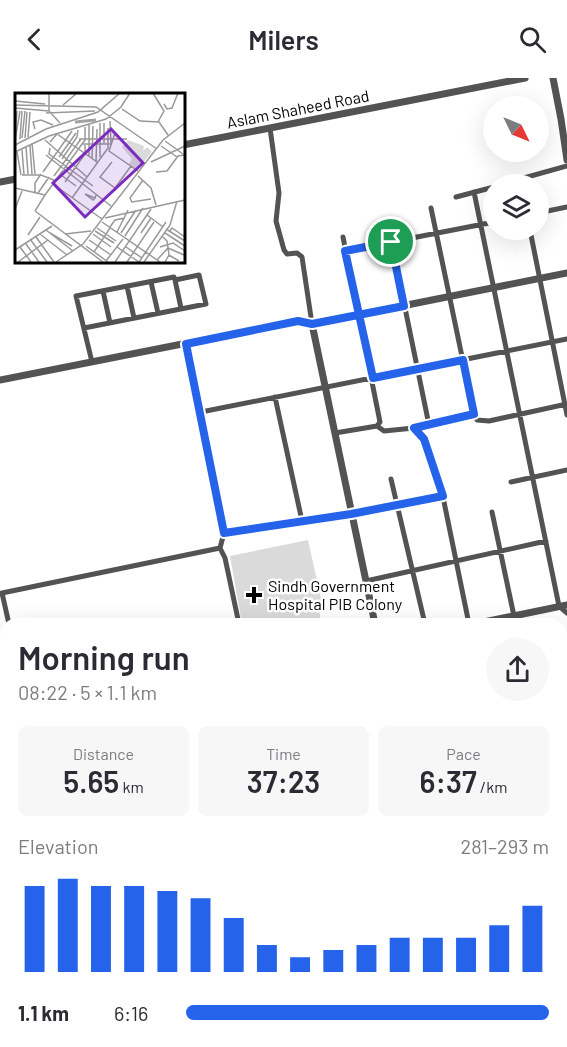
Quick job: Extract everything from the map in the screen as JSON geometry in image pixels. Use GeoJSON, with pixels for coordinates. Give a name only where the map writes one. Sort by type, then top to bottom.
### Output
{"type":"FeatureCollection","features":[{"type":"Feature","properties":{"kind":"street","name":"Aslam Shaheed Road"},"geometry":{"type":"LineString","coordinates":[[184,146],[525,78]]}},
{"type":"Feature","properties":{"kind":"street"},"geometry":{"type":"LineString","coordinates":[[553,78],[564,119],[567,157]]}},
{"type":"Feature","properties":{"kind":"street"},"geometry":{"type":"LineString","coordinates":[[270,128],[279,193],[276,221],[284,250],[288,254],[297,254],[302,257],[312,324],[374,618]]}},
{"type":"Feature","properties":{"kind":"street"},"geometry":{"type":"LineString","coordinates":[[544,174],[567,166]]}},
{"type":"Feature","properties":{"kind":"street"},"geometry":{"type":"LineString","coordinates":[[0,182],[15,179]]}},
{"type":"Feature","properties":{"kind":"street"},"geometry":{"type":"LineString","coordinates":[[456,197],[483,190]]}},
{"type":"Feature","properties":{"kind":"street"},"geometry":{"type":"LineString","coordinates":[[474,192],[546,541],[567,613]]}},
{"type":"Feature","properties":{"kind":"street"},"geometry":{"type":"LineString","coordinates":[[549,211],[567,207]]}},
{"type":"Feature","properties":{"kind":"street"},"geometry":{"type":"LineString","coordinates":[[431,208],[477,420],[489,422],[566,405]]}},
{"type":"Feature","properties":{"kind":"street"},"geometry":{"type":"LineString","coordinates":[[345,251],[481,224]]}},
{"type":"Feature","properties":{"kind":"street"},"geometry":{"type":"LineString","coordinates":[[388,225],[429,424]]}},
{"type":"Feature","properties":{"kind":"street"},"geometry":{"type":"LineString","coordinates":[[343,237],[373,378],[380,422],[377,426]]}},
{"type":"Feature","properties":{"kind":"street"},"geometry":{"type":"LineString","coordinates":[[532,240],[567,415]]}},
{"type":"Feature","properties":{"kind":"street"},"geometry":{"type":"LineString","coordinates":[[0,380],[298,321],[312,324],[567,273]]}},
{"type":"Feature","properties":{"kind":"street"},"geometry":{"type":"LineString","coordinates":[[84,328],[206,304],[199,275],[175,280],[174,277],[76,296],[92,362]]}},
{"type":"Feature","properties":{"kind":"street"},"geometry":{"type":"LineString","coordinates":[[175,280],[181,308]]}},
{"type":"Feature","properties":{"kind":"street"},"geometry":{"type":"LineString","coordinates":[[151,282],[158,313]]}},
{"type":"Feature","properties":{"kind":"street"},"geometry":{"type":"LineString","coordinates":[[127,286],[134,318]]}},
{"type":"Feature","properties":{"kind":"street"},"geometry":{"type":"LineString","coordinates":[[103,291],[110,323]]}},
{"type":"Feature","properties":{"kind":"street"},"geometry":{"type":"LineString","coordinates":[[201,412],[567,339]]}},
{"type":"Feature","properties":{"kind":"street"},"geometry":{"type":"LineString","coordinates":[[186,344],[224,533],[220,548],[225,558],[238,618]]}},
{"type":"Feature","properties":{"kind":"street"},"geometry":{"type":"LineString","coordinates":[[275,397],[302,521]]}},
{"type":"Feature","properties":{"kind":"street"},"geometry":{"type":"LineString","coordinates":[[335,432],[377,426],[384,431],[414,428],[474,414]]}},
{"type":"Feature","properties":{"kind":"street"},"geometry":{"type":"LineString","coordinates":[[414,428],[424,439],[443,496],[468,618]]}},
{"type":"Feature","properties":{"kind":"street"},"geometry":{"type":"LineString","coordinates":[[511,482],[567,470]]}},
{"type":"Feature","properties":{"kind":"street"},"geometry":{"type":"LineString","coordinates":[[391,479],[424,618]]}},
{"type":"Feature","properties":{"kind":"street"},"geometry":{"type":"LineString","coordinates":[[224,533],[351,514],[443,496]]}},
{"type":"Feature","properties":{"kind":"street"},"geometry":{"type":"LineString","coordinates":[[492,512],[501,551],[511,618]]}},
{"type":"Feature","properties":{"kind":"street"},"geometry":{"type":"LineString","coordinates":[[366,581],[546,541]]}},
{"type":"Feature","properties":{"kind":"street"},"geometry":{"type":"LineString","coordinates":[[8,618],[1,591],[220,548]]}},
{"type":"Feature","properties":{"kind":"street"},"geometry":{"type":"LineString","coordinates":[[515,618],[563,605]]}},
{"type":"Feature","properties":{"kind":"shaded area"},"geometry":{"type":"Polygon","coordinates":[[[308,540],[322,603],[319,608],[320,618],[241,618],[230,556],[308,540]]]}},
{"type":"Feature","properties":{"kind":"place","name":"Sindh Government Hospital PIB Colony"},"geometry":{"type":"Point","coordinates":[254,595]}},
{"type":"Feature","properties":{"kind":"route"},"geometry":{"type":"LineString","coordinates":[[391,242],[345,251],[360,314],[373,378],[463,360],[474,414],[414,428],[424,439],[443,496],[351,514],[224,533],[186,344],[298,321],[312,324],[360,314],[404,306],[391,242]]}}]}
